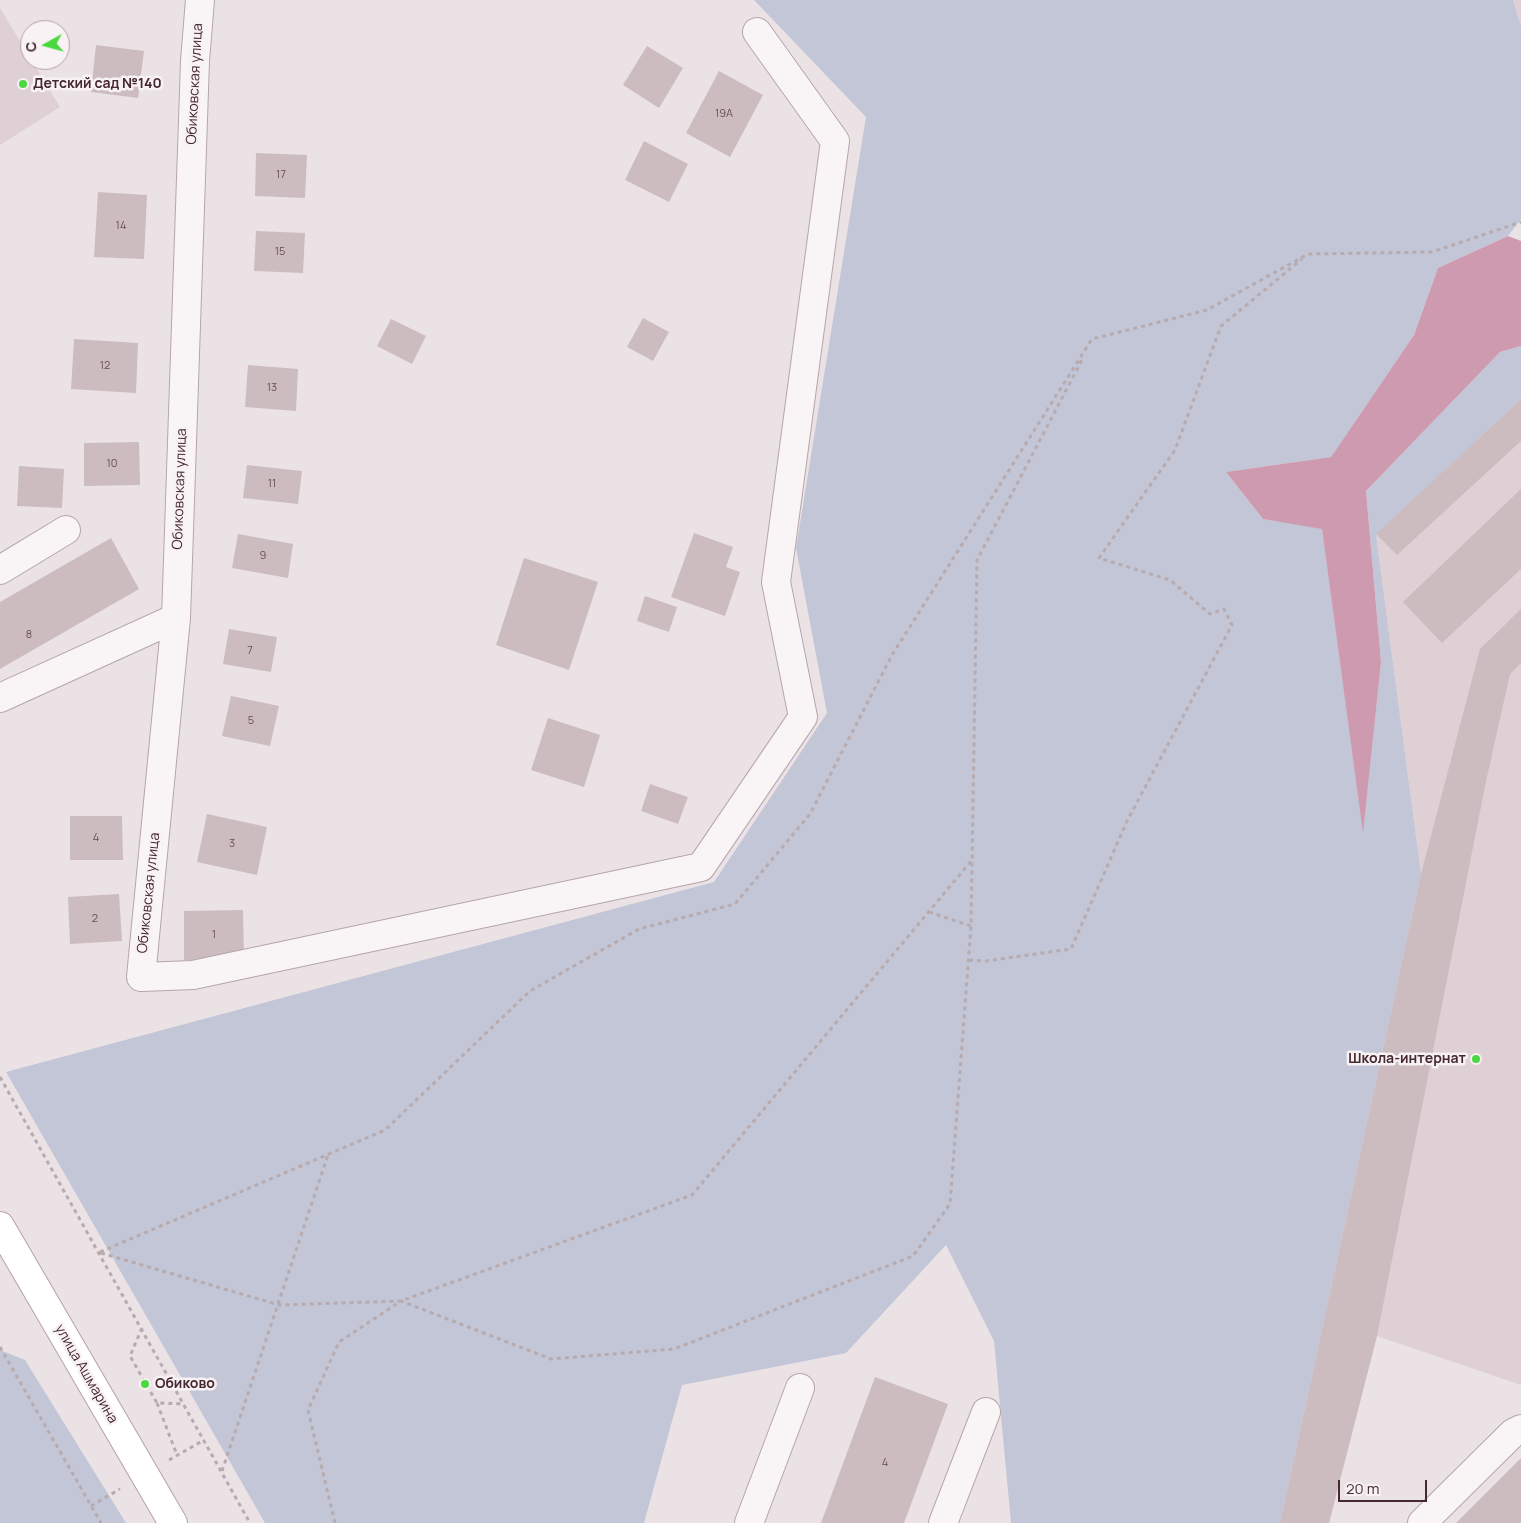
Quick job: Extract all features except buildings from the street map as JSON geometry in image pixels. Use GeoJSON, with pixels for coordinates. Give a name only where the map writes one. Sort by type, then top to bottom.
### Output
{"type":"FeatureCollection","features":[{"type":"Feature","properties":{"kind":"main road","name":"улица Ашмарина"},"geometry":{"type":"LineString","coordinates":[[0,1226],[173,1523]]}},
{"type":"Feature","properties":{"kind":"street","name":"Обиковская улица"},"geometry":{"type":"LineString","coordinates":[[200,0],[196,61],[176,618],[141,977],[194,975],[701,867],[803,717],[776,582],[836,141],[756,32]]}},
{"type":"Feature","properties":{"kind":"street"},"geometry":{"type":"LineString","coordinates":[[0,570],[66,530]]}},
{"type":"Feature","properties":{"kind":"street"},"geometry":{"type":"LineString","coordinates":[[0,698],[176,618]]}},
{"type":"Feature","properties":{"kind":"street"},"geometry":{"type":"LineString","coordinates":[[749,1523],[800,1388]]}},
{"type":"Feature","properties":{"kind":"street"},"geometry":{"type":"LineString","coordinates":[[943,1523],[986,1412]]}},
{"type":"Feature","properties":{"kind":"street"},"geometry":{"type":"LineString","coordinates":[[1422,1523],[1512,1433],[1521,1428]]}},
{"type":"Feature","properties":{"kind":"path"},"geometry":{"type":"LineString","coordinates":[[100,1252],[385,1130],[530,991],[639,930],[735,904],[810,814],[892,655],[1092,339],[1207,310],[1308,254],[1432,252],[1521,222]]}},
{"type":"Feature","properties":{"kind":"path"},"geometry":{"type":"LineString","coordinates":[[968,960],[986,961],[1072,949],[1127,820],[1232,625],[1224,609],[1210,614],[1170,580],[1099,558],[1176,450],[1221,326],[1308,254]]}},
{"type":"Feature","properties":{"kind":"path"},"geometry":{"type":"LineString","coordinates":[[100,1252],[279,1305],[401,1301],[551,1359],[674,1349],[913,1256],[950,1204],[972,926],[977,560],[1092,339]]}},
{"type":"Feature","properties":{"kind":"path"},"geometry":{"type":"LineString","coordinates":[[335,1523],[308,1410],[339,1342],[401,1301],[692,1195],[972,860]]}},
{"type":"Feature","properties":{"kind":"path"},"geometry":{"type":"LineString","coordinates":[[929,912],[972,926]]}},
{"type":"Feature","properties":{"kind":"path"},"geometry":{"type":"LineString","coordinates":[[0,1077],[100,1252],[250,1523]]}},
{"type":"Feature","properties":{"kind":"path"},"geometry":{"type":"LineString","coordinates":[[222,1472],[328,1154]]}},
{"type":"Feature","properties":{"kind":"path"},"geometry":{"type":"LineString","coordinates":[[142,1328],[130,1356],[157,1403],[177,1455]]}},
{"type":"Feature","properties":{"kind":"path"},"geometry":{"type":"LineString","coordinates":[[0,1347],[100,1523]]}},
{"type":"Feature","properties":{"kind":"path"},"geometry":{"type":"LineString","coordinates":[[157,1403],[185,1404]]}},
{"type":"Feature","properties":{"kind":"shaded area"},"geometry":{"type":"Polygon","coordinates":[[[754,0],[1513,0],[1521,26],[1521,219],[1508,236],[1438,268],[1414,335],[1331,457],[1226,472],[1263,519],[1322,528],[1363,830],[1381,662],[1366,491],[1500,352],[1521,346],[1521,399],[1376,535],[1421,874],[1280,1523],[1011,1523],[994,1341],[946,1245],[846,1353],[682,1385],[644,1523],[265,1523],[6,1072],[714,882],[827,713],[796,548],[866,117],[754,0]]]}},
{"type":"Feature","properties":{"kind":"shaded area"},"geometry":{"type":"Polygon","coordinates":[[[1513,0],[1521,0],[1521,26],[1513,0]]]}},
{"type":"Feature","properties":{"kind":"shaded area","name":"Детский сад №140"},"geometry":{"type":"Polygon","coordinates":[[[0,8],[20,41],[20,70],[38,70],[60,107],[0,145],[0,8]]]}},
{"type":"Feature","properties":{"kind":"shaded area"},"geometry":{"type":"Polygon","coordinates":[[[1508,236],[1521,241],[1521,346],[1500,352],[1366,491],[1381,662],[1363,833],[1322,529],[1263,519],[1226,472],[1331,457],[1414,335],[1438,268],[1508,236]]]}},
{"type":"Feature","properties":{"kind":"shaded area"},"geometry":{"type":"Polygon","coordinates":[[[1521,399],[1521,1385],[1377,1336],[1329,1523],[1280,1523],[1421,874],[1376,534],[1521,399]]]}},
{"type":"Feature","properties":{"kind":"shaded area"},"geometry":{"type":"Polygon","coordinates":[[[0,1350],[25,1360],[126,1523],[0,1523],[0,1350]]]}},
{"type":"Feature","properties":{"kind":"place","name":"Детский сад №140"},"geometry":{"type":"Point","coordinates":[23,84]}},
{"type":"Feature","properties":{"kind":"place","name":"Школа-интернат"},"geometry":{"type":"Point","coordinates":[1476,1059]}},
{"type":"Feature","properties":{"kind":"place","name":"Обиково"},"geometry":{"type":"Point","coordinates":[145,1384]}}]}
